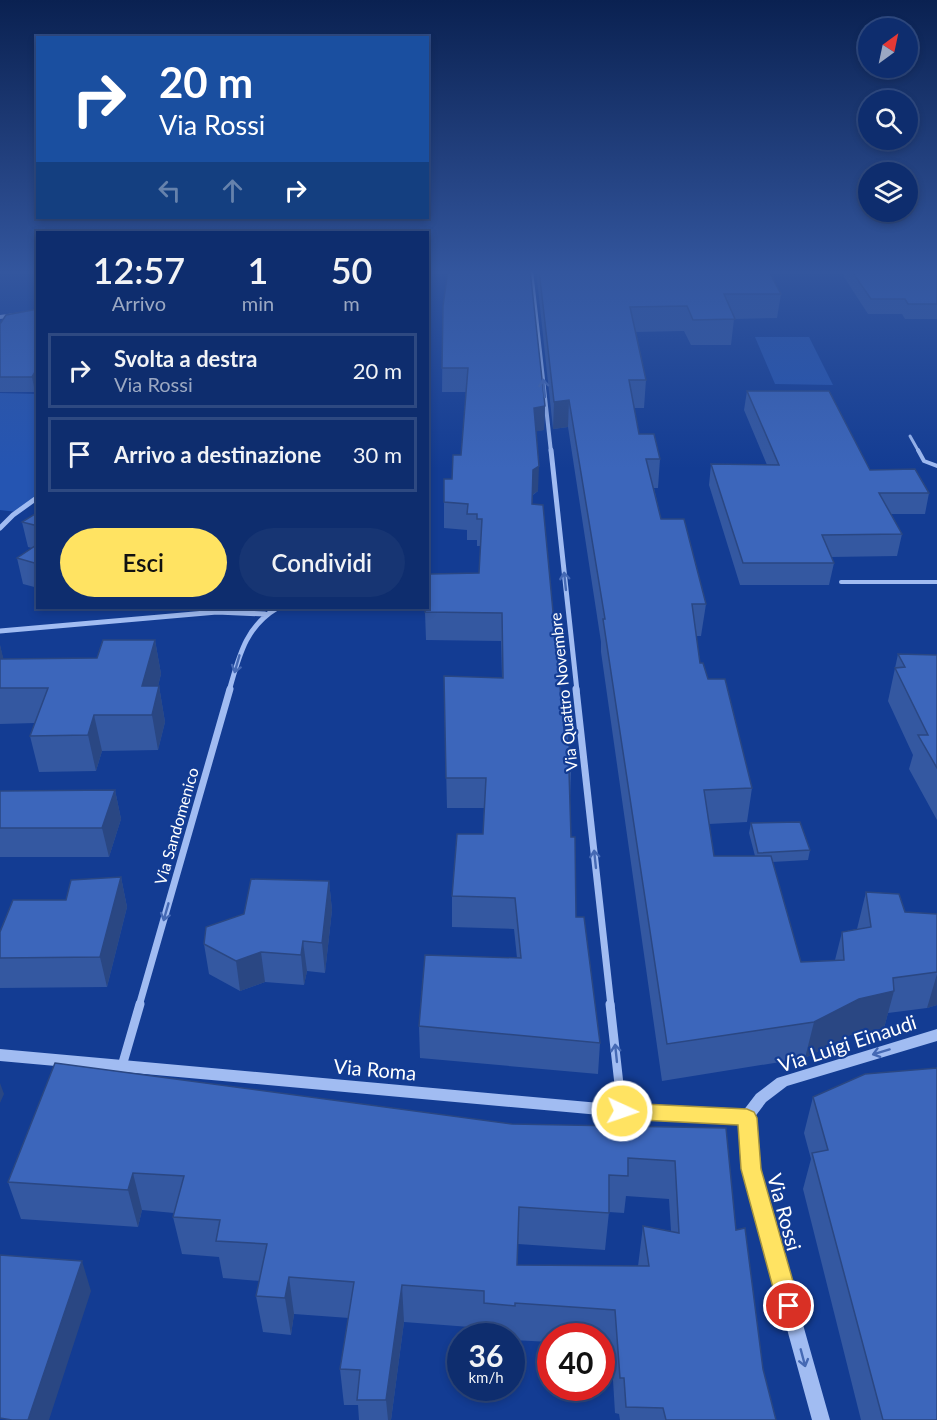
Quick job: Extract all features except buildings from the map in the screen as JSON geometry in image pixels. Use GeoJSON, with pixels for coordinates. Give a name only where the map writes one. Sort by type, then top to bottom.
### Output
{"type":"FeatureCollection","features":[{"type":"Feature","properties":{"kind":"street","name":"Via Quattro Novembre"},"geometry":{"type":"LineString","coordinates":[[538,336],[622,1111]]}},
{"type":"Feature","properties":{"kind":"street"},"geometry":{"type":"LineString","coordinates":[[0,528],[36,498]]}},
{"type":"Feature","properties":{"kind":"street","name":"Via Sandomenico"},"geometry":{"type":"LineString","coordinates":[[122,1066],[242,647],[246,636],[265,614],[275,609]]}},
{"type":"Feature","properties":{"kind":"street"},"geometry":{"type":"LineString","coordinates":[[0,631],[217,612],[265,614]]}},
{"type":"Feature","properties":{"kind":"street","name":"Via Luigi Einaudi"},"geometry":{"type":"LineString","coordinates":[[747,1118],[761,1098],[782,1082],[937,1035]]}},
{"type":"Feature","properties":{"kind":"street","name":"Via Roma"},"geometry":{"type":"LineString","coordinates":[[0,1054],[622,1111],[747,1118]]}},
{"type":"Feature","properties":{"kind":"street","name":"Via Rossi"},"geometry":{"type":"LineString","coordinates":[[747,1118],[751,1169],[821,1420]]}},
{"type":"Feature","properties":{"kind":"lane"},"geometry":{"type":"LineString","coordinates":[[910,436],[924,461],[937,466]]}},
{"type":"Feature","properties":{"kind":"lane"},"geometry":{"type":"LineString","coordinates":[[841,582],[937,582]]}},
{"type":"Feature","properties":{"kind":"shaded area"},"geometry":{"type":"Polygon","coordinates":[[[755,337],[809,337],[833,385],[775,384],[755,337]]]}},
{"type":"Feature","properties":{"kind":"shaded area"},"geometry":{"type":"Polygon","coordinates":[[[0,393],[36,394],[36,498],[17,512],[0,510],[0,393]]]}},
{"type":"Feature","properties":{"kind":"route"},"geometry":{"type":"LineString","coordinates":[[622,1111],[747,1118],[751,1169],[789,1306]]}}]}
